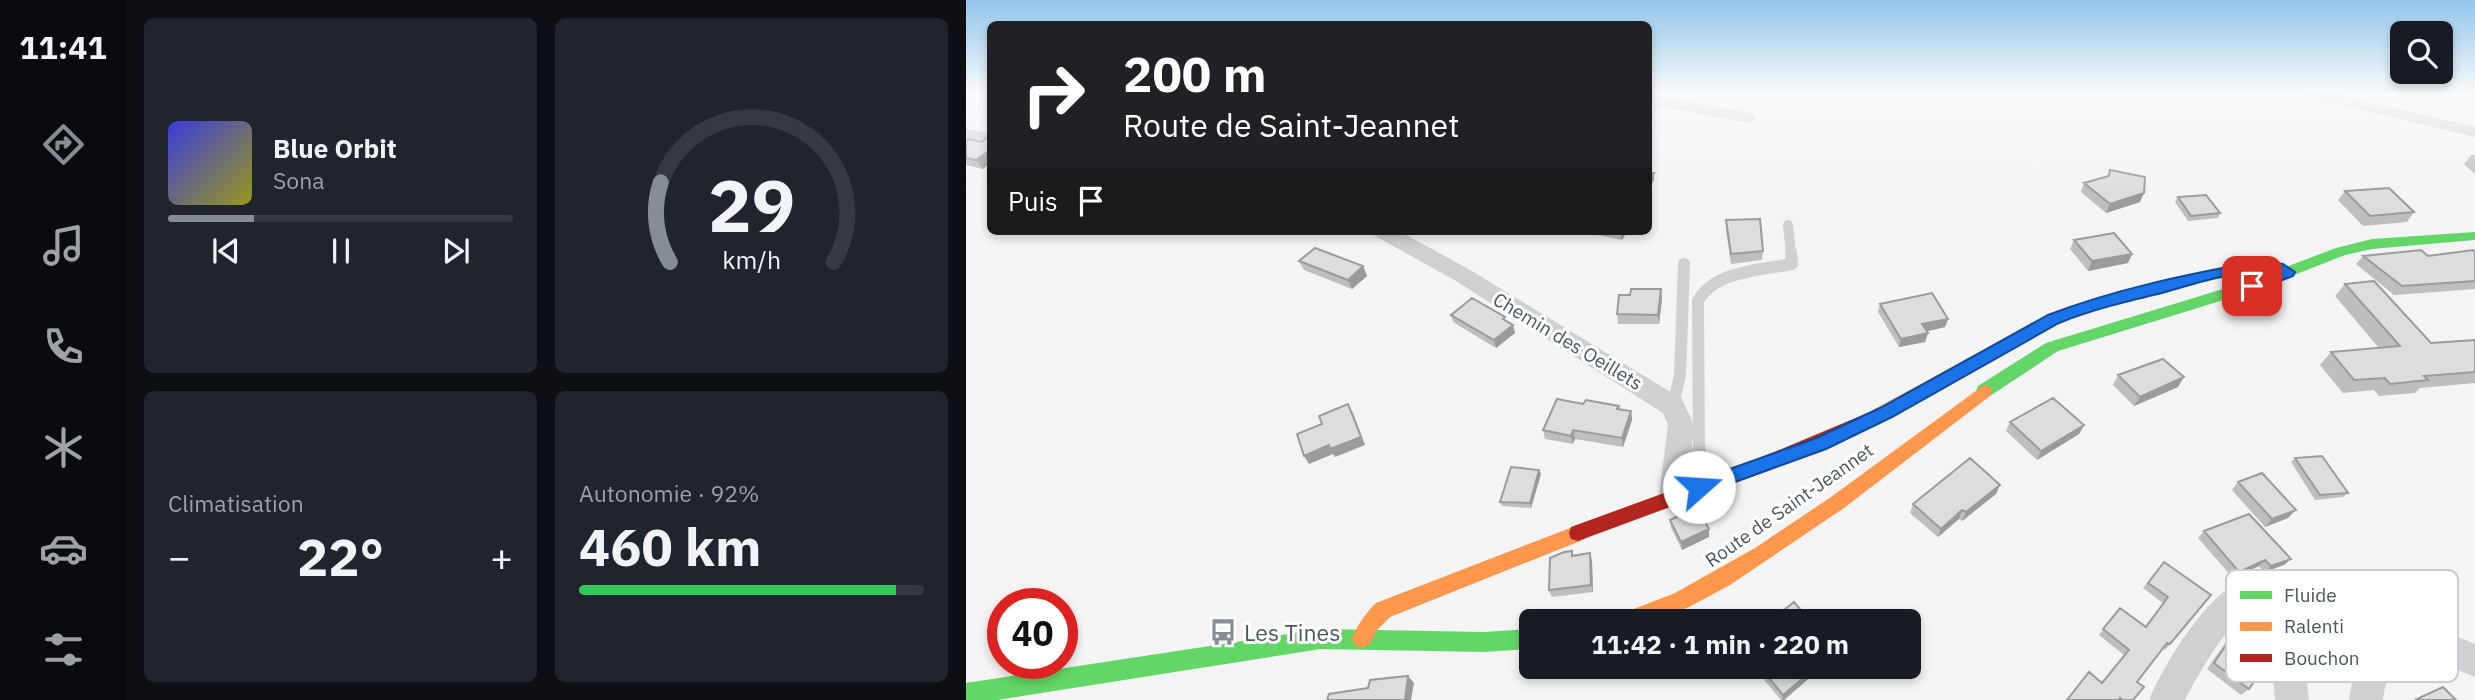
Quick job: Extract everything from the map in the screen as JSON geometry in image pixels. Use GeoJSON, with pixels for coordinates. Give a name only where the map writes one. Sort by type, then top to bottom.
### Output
{"type":"FeatureCollection","features":[{"type":"Feature","properties":{"kind":"main road","name":"Route de Saint-Jeannet"},"geometry":{"type":"LineString","coordinates":[[1659,609],[1738,570],[2035,355],[2071,340],[2190,306],[2331,254],[2363,245],[2475,236]]}},
{"type":"Feature","properties":{"kind":"main road"},"geometry":{"type":"LineString","coordinates":[[1362,638],[1370,623],[1391,607],[1673,496],[1820,444],[1886,412],[2053,319],[2075,310],[2205,276],[2259,266],[2278,267],[2288,272]]}},
{"type":"Feature","properties":{"kind":"main road"},"geometry":{"type":"LineString","coordinates":[[966,694],[1321,639],[1472,642],[1519,640]]}},
{"type":"Feature","properties":{"kind":"street"},"geometry":{"type":"LineString","coordinates":[[966,135],[987,138]]}},
{"type":"Feature","properties":{"kind":"street","name":"Chemin des Oeillets"},"geometry":{"type":"LineString","coordinates":[[1390,235],[1464,276],[1672,406]]}},
{"type":"Feature","properties":{"kind":"street"},"geometry":{"type":"LineString","coordinates":[[1672,406],[1681,425],[1673,496]]}},
{"type":"Feature","properties":{"kind":"street"},"geometry":{"type":"LineString","coordinates":[[2165,700],[2213,622],[2226,611]]}},
{"type":"Feature","properties":{"kind":"street"},"geometry":{"type":"LineString","coordinates":[[2458,655],[2475,661]]}},
{"type":"Feature","properties":{"kind":"street"},"geometry":{"type":"LineString","coordinates":[[2290,682],[2292,700]]}},
{"type":"Feature","properties":{"kind":"street"},"geometry":{"type":"LineString","coordinates":[[2366,700],[2369,682]]}},
{"type":"Feature","properties":{"kind":"lane"},"geometry":{"type":"LineString","coordinates":[[2448,126],[2475,132]]}},
{"type":"Feature","properties":{"kind":"lane"},"geometry":{"type":"LineString","coordinates":[[1699,487],[1698,301],[1705,288],[1733,276],[1792,264],[1788,225]]}},
{"type":"Feature","properties":{"kind":"lane"},"geometry":{"type":"LineString","coordinates":[[1672,406],[1680,375],[1684,264]]}},
{"type":"Feature","properties":{"kind":"building"},"geometry":{"type":"Polygon","coordinates":[[[987,138],[987,152],[976,160],[966,158],[966,141],[969,139],[982,142],[987,138]]]}},
{"type":"Feature","properties":{"kind":"building"},"geometry":{"type":"Polygon","coordinates":[[[2110,170],[2145,177],[2144,193],[2110,204],[2084,183],[2109,176],[2110,170]]]}},
{"type":"Feature","properties":{"kind":"building"},"geometry":{"type":"Polygon","coordinates":[[[2389,188],[2414,212],[2370,216],[2345,191],[2389,188]]]}},
{"type":"Feature","properties":{"kind":"building"},"geometry":{"type":"Polygon","coordinates":[[[2206,195],[2220,213],[2191,216],[2178,197],[2206,195]]]}},
{"type":"Feature","properties":{"kind":"building"},"geometry":{"type":"Polygon","coordinates":[[[1760,219],[1763,251],[1731,254],[1726,220],[1760,219]]]}},
{"type":"Feature","properties":{"kind":"building"},"geometry":{"type":"Polygon","coordinates":[[[2114,233],[2132,254],[2092,261],[2074,240],[2114,233]]]}},
{"type":"Feature","properties":{"kind":"building"},"geometry":{"type":"Polygon","coordinates":[[[1315,248],[1363,266],[1348,280],[1299,261],[1315,248]]]}},
{"type":"Feature","properties":{"kind":"building"},"geometry":{"type":"Polygon","coordinates":[[[2421,250],[2428,256],[2473,250],[2475,281],[2402,286],[2363,256],[2421,250]]]}},
{"type":"Feature","properties":{"kind":"building"},"geometry":{"type":"Polygon","coordinates":[[[2374,281],[2431,343],[2475,340],[2475,372],[2424,376],[2428,380],[2390,384],[2385,378],[2354,380],[2331,352],[2400,346],[2345,284],[2374,281]]]}},
{"type":"Feature","properties":{"kind":"building"},"geometry":{"type":"Polygon","coordinates":[[[1631,289],[1661,289],[1658,315],[1617,314],[1619,295],[1630,295],[1631,289]]]}},
{"type":"Feature","properties":{"kind":"building"},"geometry":{"type":"Polygon","coordinates":[[[1932,293],[1948,319],[1922,324],[1928,333],[1901,339],[1880,304],[1932,293]]]}},
{"type":"Feature","properties":{"kind":"building"},"geometry":{"type":"Polygon","coordinates":[[[1472,298],[1505,317],[1503,319],[1513,325],[1494,340],[1451,315],[1472,298]]]}},
{"type":"Feature","properties":{"kind":"building"},"geometry":{"type":"Polygon","coordinates":[[[2163,359],[2184,377],[2140,397],[2118,375],[2163,359]]]}},
{"type":"Feature","properties":{"kind":"building"},"geometry":{"type":"Polygon","coordinates":[[[2053,398],[2084,425],[2041,451],[2010,422],[2053,398]]]}},
{"type":"Feature","properties":{"kind":"building"},"geometry":{"type":"Polygon","coordinates":[[[1557,399],[1583,404],[1586,400],[1631,411],[1622,438],[1573,430],[1571,436],[1543,430],[1557,399]]]}},
{"type":"Feature","properties":{"kind":"building"},"geometry":{"type":"Polygon","coordinates":[[[1348,404],[1361,437],[1330,449],[1329,445],[1304,456],[1297,434],[1322,424],[1319,416],[1348,404]]]}},
{"type":"Feature","properties":{"kind":"building"},"geometry":{"type":"Polygon","coordinates":[[[2322,456],[2348,493],[2320,495],[2295,458],[2322,456]]]}},
{"type":"Feature","properties":{"kind":"building"},"geometry":{"type":"Polygon","coordinates":[[[1970,458],[2000,485],[1966,512],[1962,510],[1941,529],[1913,504],[1970,458]]]}},
{"type":"Feature","properties":{"kind":"building"},"geometry":{"type":"Polygon","coordinates":[[[1511,467],[1539,470],[1530,503],[1500,502],[1511,467]]]}},
{"type":"Feature","properties":{"kind":"building"},"geometry":{"type":"Polygon","coordinates":[[[2262,473],[2296,510],[2272,519],[2238,482],[2262,473]]]}},
{"type":"Feature","properties":{"kind":"building"},"geometry":{"type":"Polygon","coordinates":[[[1697,507],[1709,529],[1681,542],[1670,520],[1697,507]]]}},
{"type":"Feature","properties":{"kind":"building"},"geometry":{"type":"Polygon","coordinates":[[[2249,514],[2291,559],[2271,566],[2265,560],[2237,570],[2204,531],[2249,514]]]}},
{"type":"Feature","properties":{"kind":"building"},"geometry":{"type":"Polygon","coordinates":[[[1572,551],[1572,556],[1590,553],[1591,585],[1549,590],[1550,558],[1572,551]]]}},
{"type":"Feature","properties":{"kind":"building"},"geometry":{"type":"Polygon","coordinates":[[[2164,562],[2211,595],[2170,644],[2167,643],[2137,682],[2144,687],[2133,700],[2067,700],[2089,672],[2102,683],[2129,650],[2103,629],[2120,608],[2146,627],[2168,597],[2148,583],[2164,562]]]}},
{"type":"Feature","properties":{"kind":"building"},"geometry":{"type":"Polygon","coordinates":[[[1794,602],[1800,609],[1785,609],[1794,602]]]}},
{"type":"Feature","properties":{"kind":"building"},"geometry":{"type":"Polygon","coordinates":[[[2226,645],[2226,672],[2214,663],[2226,645]]]}},
{"type":"Feature","properties":{"kind":"building"},"geometry":{"type":"Polygon","coordinates":[[[1408,676],[1405,700],[1327,700],[1329,694],[1368,688],[1370,680],[1408,676]]]}},
{"type":"Feature","properties":{"kind":"building"},"geometry":{"type":"Polygon","coordinates":[[[1770,679],[1802,679],[1783,695],[1770,679]]]}},
{"type":"Feature","properties":{"kind":"building"},"geometry":{"type":"Polygon","coordinates":[[[2240,682],[2254,682],[2249,689],[2240,682]]]}},
{"type":"Feature","properties":{"kind":"building"},"geometry":{"type":"Polygon","coordinates":[[[2443,687],[2456,700],[2415,700],[2443,687]]]}},
{"type":"Feature","properties":{"kind":"traffic: fast"},"geometry":{"type":"LineString","coordinates":[[1984,391],[2052,347],[2251,286],[2341,251],[2372,244],[2475,236]]}},
{"type":"Feature","properties":{"kind":"traffic: fast"},"geometry":{"type":"LineString","coordinates":[[966,694],[1321,639],[1484,642],[1519,640]]}},
{"type":"Feature","properties":{"kind":"traffic: slow"},"geometry":{"type":"LineString","coordinates":[[1877,416],[2053,319],[2075,310],[2205,276],[2265,265],[2288,272]]}},
{"type":"Feature","properties":{"kind":"traffic: slow"},"geometry":{"type":"LineString","coordinates":[[1659,609],[1723,578],[1800,529],[1984,391]]}},
{"type":"Feature","properties":{"kind":"traffic: slow"},"geometry":{"type":"LineString","coordinates":[[1362,638],[1370,623],[1383,610],[1578,533]]}},
{"type":"Feature","properties":{"kind":"traffic: jam"},"geometry":{"type":"LineString","coordinates":[[1578,533],[1767,463],[1877,416]]}},
{"type":"Feature","properties":{"kind":"place","name":"Les Tines"},"geometry":{"type":"Point","coordinates":[1223,632]}},
{"type":"Feature","properties":{"kind":"route"},"geometry":{"type":"LineString","coordinates":[[1699,487],[1820,444],[1886,412],[2053,319],[2075,310],[2205,276],[2259,266],[2278,267],[2288,272],[2252,286]]}}]}
